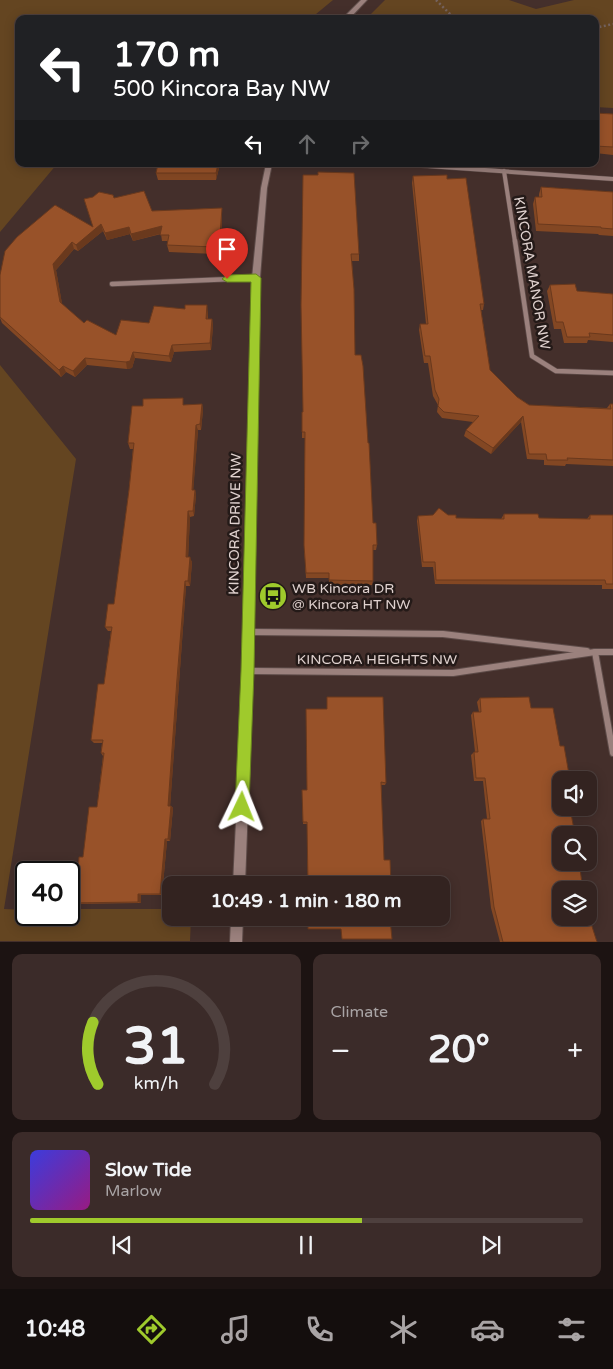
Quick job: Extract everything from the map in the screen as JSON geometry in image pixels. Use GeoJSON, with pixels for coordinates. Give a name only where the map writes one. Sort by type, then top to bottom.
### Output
{"type":"FeatureCollection","features":[{"type":"Feature","properties":{"kind":"street"},"geometry":{"type":"LineString","coordinates":[[349,15],[364,0]]}},
{"type":"Feature","properties":{"kind":"street","name":"KINCORA DRIVE NW"},"geometry":{"type":"LineString","coordinates":[[239,876],[248,671],[256,278],[268,167]]}},
{"type":"Feature","properties":{"kind":"street"},"geometry":{"type":"LineString","coordinates":[[444,167],[613,179]]}},
{"type":"Feature","properties":{"kind":"street","name":"KINCORA MANOR NW"},"geometry":{"type":"LineString","coordinates":[[504,171],[532,356],[556,371],[613,373]]}},
{"type":"Feature","properties":{"kind":"street"},"geometry":{"type":"LineString","coordinates":[[112,284],[256,278]]}},
{"type":"Feature","properties":{"kind":"street","name":"KINCORA HEIGHTS NW"},"geometry":{"type":"LineString","coordinates":[[248,632],[443,634],[595,652],[613,652]]}},
{"type":"Feature","properties":{"kind":"street"},"geometry":{"type":"LineString","coordinates":[[595,652],[613,753]]}},
{"type":"Feature","properties":{"kind":"street","name":"KINCORA HEIGHTS NW"},"geometry":{"type":"LineString","coordinates":[[248,671],[453,673],[595,652]]}},
{"type":"Feature","properties":{"kind":"street"},"geometry":{"type":"LineString","coordinates":[[236,942],[237,926]]}},
{"type":"Feature","properties":{"kind":"path"},"geometry":{"type":"LineString","coordinates":[[436,0],[451,15]]}},
{"type":"Feature","properties":{"kind":"path"},"geometry":{"type":"LineString","coordinates":[[599,27],[613,24]]}},
{"type":"Feature","properties":{"kind":"shaded area"},"geometry":{"type":"Polygon","coordinates":[[[0,0],[333,0],[315,15],[15,15],[15,167],[54,167],[0,232],[0,0]]]}},
{"type":"Feature","properties":{"kind":"shaded area"},"geometry":{"type":"Polygon","coordinates":[[[385,0],[509,0],[536,9],[574,0],[613,0],[613,108],[599,107],[599,15],[370,15],[385,0]]]}},
{"type":"Feature","properties":{"kind":"shaded area"},"geometry":{"type":"Polygon","coordinates":[[[0,365],[76,459],[4,909],[15,910],[15,926],[80,926],[80,909],[162,909],[162,926],[191,926],[190,941],[0,941],[0,365]]]}},
{"type":"Feature","properties":{"kind":"building"},"geometry":{"type":"Polygon","coordinates":[[[599,113],[613,114],[613,147],[599,146],[599,113]]]}},
{"type":"Feature","properties":{"kind":"building"},"geometry":{"type":"Polygon","coordinates":[[[157,167],[217,167],[216,173],[156,173],[157,167]]]}},
{"type":"Feature","properties":{"kind":"building"},"geometry":{"type":"Polygon","coordinates":[[[318,172],[354,173],[359,254],[351,254],[354,289],[355,355],[361,355],[363,366],[373,523],[376,523],[377,545],[373,545],[373,581],[329,580],[329,573],[306,573],[304,545],[305,432],[302,432],[301,305],[303,175],[318,175],[318,172]]]}},
{"type":"Feature","properties":{"kind":"building"},"geometry":{"type":"Polygon","coordinates":[[[447,175],[447,179],[466,178],[484,304],[480,304],[490,370],[517,397],[529,405],[611,409],[610,404],[613,404],[613,460],[567,458],[568,460],[547,460],[546,454],[529,454],[523,416],[493,448],[466,430],[479,416],[444,412],[438,406],[439,399],[435,390],[430,356],[425,356],[420,324],[428,324],[413,176],[447,175]]]}},
{"type":"Feature","properties":{"kind":"building"},"geometry":{"type":"Polygon","coordinates":[[[541,187],[613,192],[613,229],[538,224],[535,197],[542,197],[541,187]]]}},
{"type":"Feature","properties":{"kind":"building"},"geometry":{"type":"Polygon","coordinates":[[[144,191],[152,211],[222,208],[220,235],[215,235],[214,247],[167,245],[169,235],[160,235],[162,226],[131,234],[129,227],[105,233],[101,224],[76,245],[72,242],[53,264],[60,302],[84,323],[87,320],[116,335],[121,320],[149,323],[154,306],[185,309],[185,305],[207,305],[206,319],[212,319],[210,343],[172,345],[169,356],[133,352],[130,361],[126,362],[85,358],[73,371],[63,366],[59,370],[0,317],[0,275],[5,251],[17,237],[55,205],[93,227],[84,199],[93,197],[99,192],[113,195],[114,198],[144,191]]]}},
{"type":"Feature","properties":{"kind":"building"},"geometry":{"type":"Polygon","coordinates":[[[575,284],[577,291],[613,294],[613,335],[589,333],[590,337],[567,337],[563,322],[556,322],[550,285],[575,284]]]}},
{"type":"Feature","properties":{"kind":"building"},"geometry":{"type":"Polygon","coordinates":[[[183,398],[183,405],[202,404],[200,424],[196,425],[192,490],[195,490],[193,511],[188,511],[186,557],[190,557],[188,581],[185,581],[177,679],[168,806],[171,806],[168,839],[165,839],[160,894],[138,894],[138,902],[80,903],[79,857],[83,857],[89,807],[97,807],[104,753],[101,753],[103,740],[91,740],[98,684],[104,684],[112,627],[105,627],[108,604],[114,604],[129,490],[134,443],[128,443],[132,406],[143,406],[143,399],[183,398]]]}},
{"type":"Feature","properties":{"kind":"building"},"geometry":{"type":"Polygon","coordinates":[[[439,508],[448,515],[456,515],[456,518],[504,519],[504,514],[538,514],[539,518],[590,519],[590,515],[613,515],[613,584],[606,584],[605,580],[436,580],[435,562],[423,562],[418,516],[433,515],[439,508]]]}},
{"type":"Feature","properties":{"kind":"building"},"geometry":{"type":"Polygon","coordinates":[[[327,697],[383,697],[386,783],[381,782],[384,860],[390,860],[391,876],[308,876],[307,822],[303,822],[302,790],[307,790],[306,709],[327,709],[327,697]]]}},
{"type":"Feature","properties":{"kind":"building"},"geometry":{"type":"Polygon","coordinates":[[[529,697],[531,708],[553,708],[560,746],[564,746],[568,771],[552,771],[552,816],[571,816],[573,826],[552,826],[552,871],[580,871],[582,881],[552,881],[552,926],[592,926],[597,942],[503,942],[494,907],[483,819],[490,819],[485,778],[476,778],[474,752],[478,752],[473,712],[481,712],[480,698],[529,697]]]}},
{"type":"Feature","properties":{"kind":"building"},"geometry":{"type":"Polygon","coordinates":[[[308,926],[391,926],[392,939],[342,939],[341,929],[308,929],[308,926]]]}},
{"type":"Feature","properties":{"kind":"place","name":"WB Kincora DR @ Kincora HT NW"},"geometry":{"type":"Point","coordinates":[273,596]}},
{"type":"Feature","properties":{"kind":"route"},"geometry":{"type":"LineString","coordinates":[[227,279],[256,278],[248,671],[242,807]]}}]}
